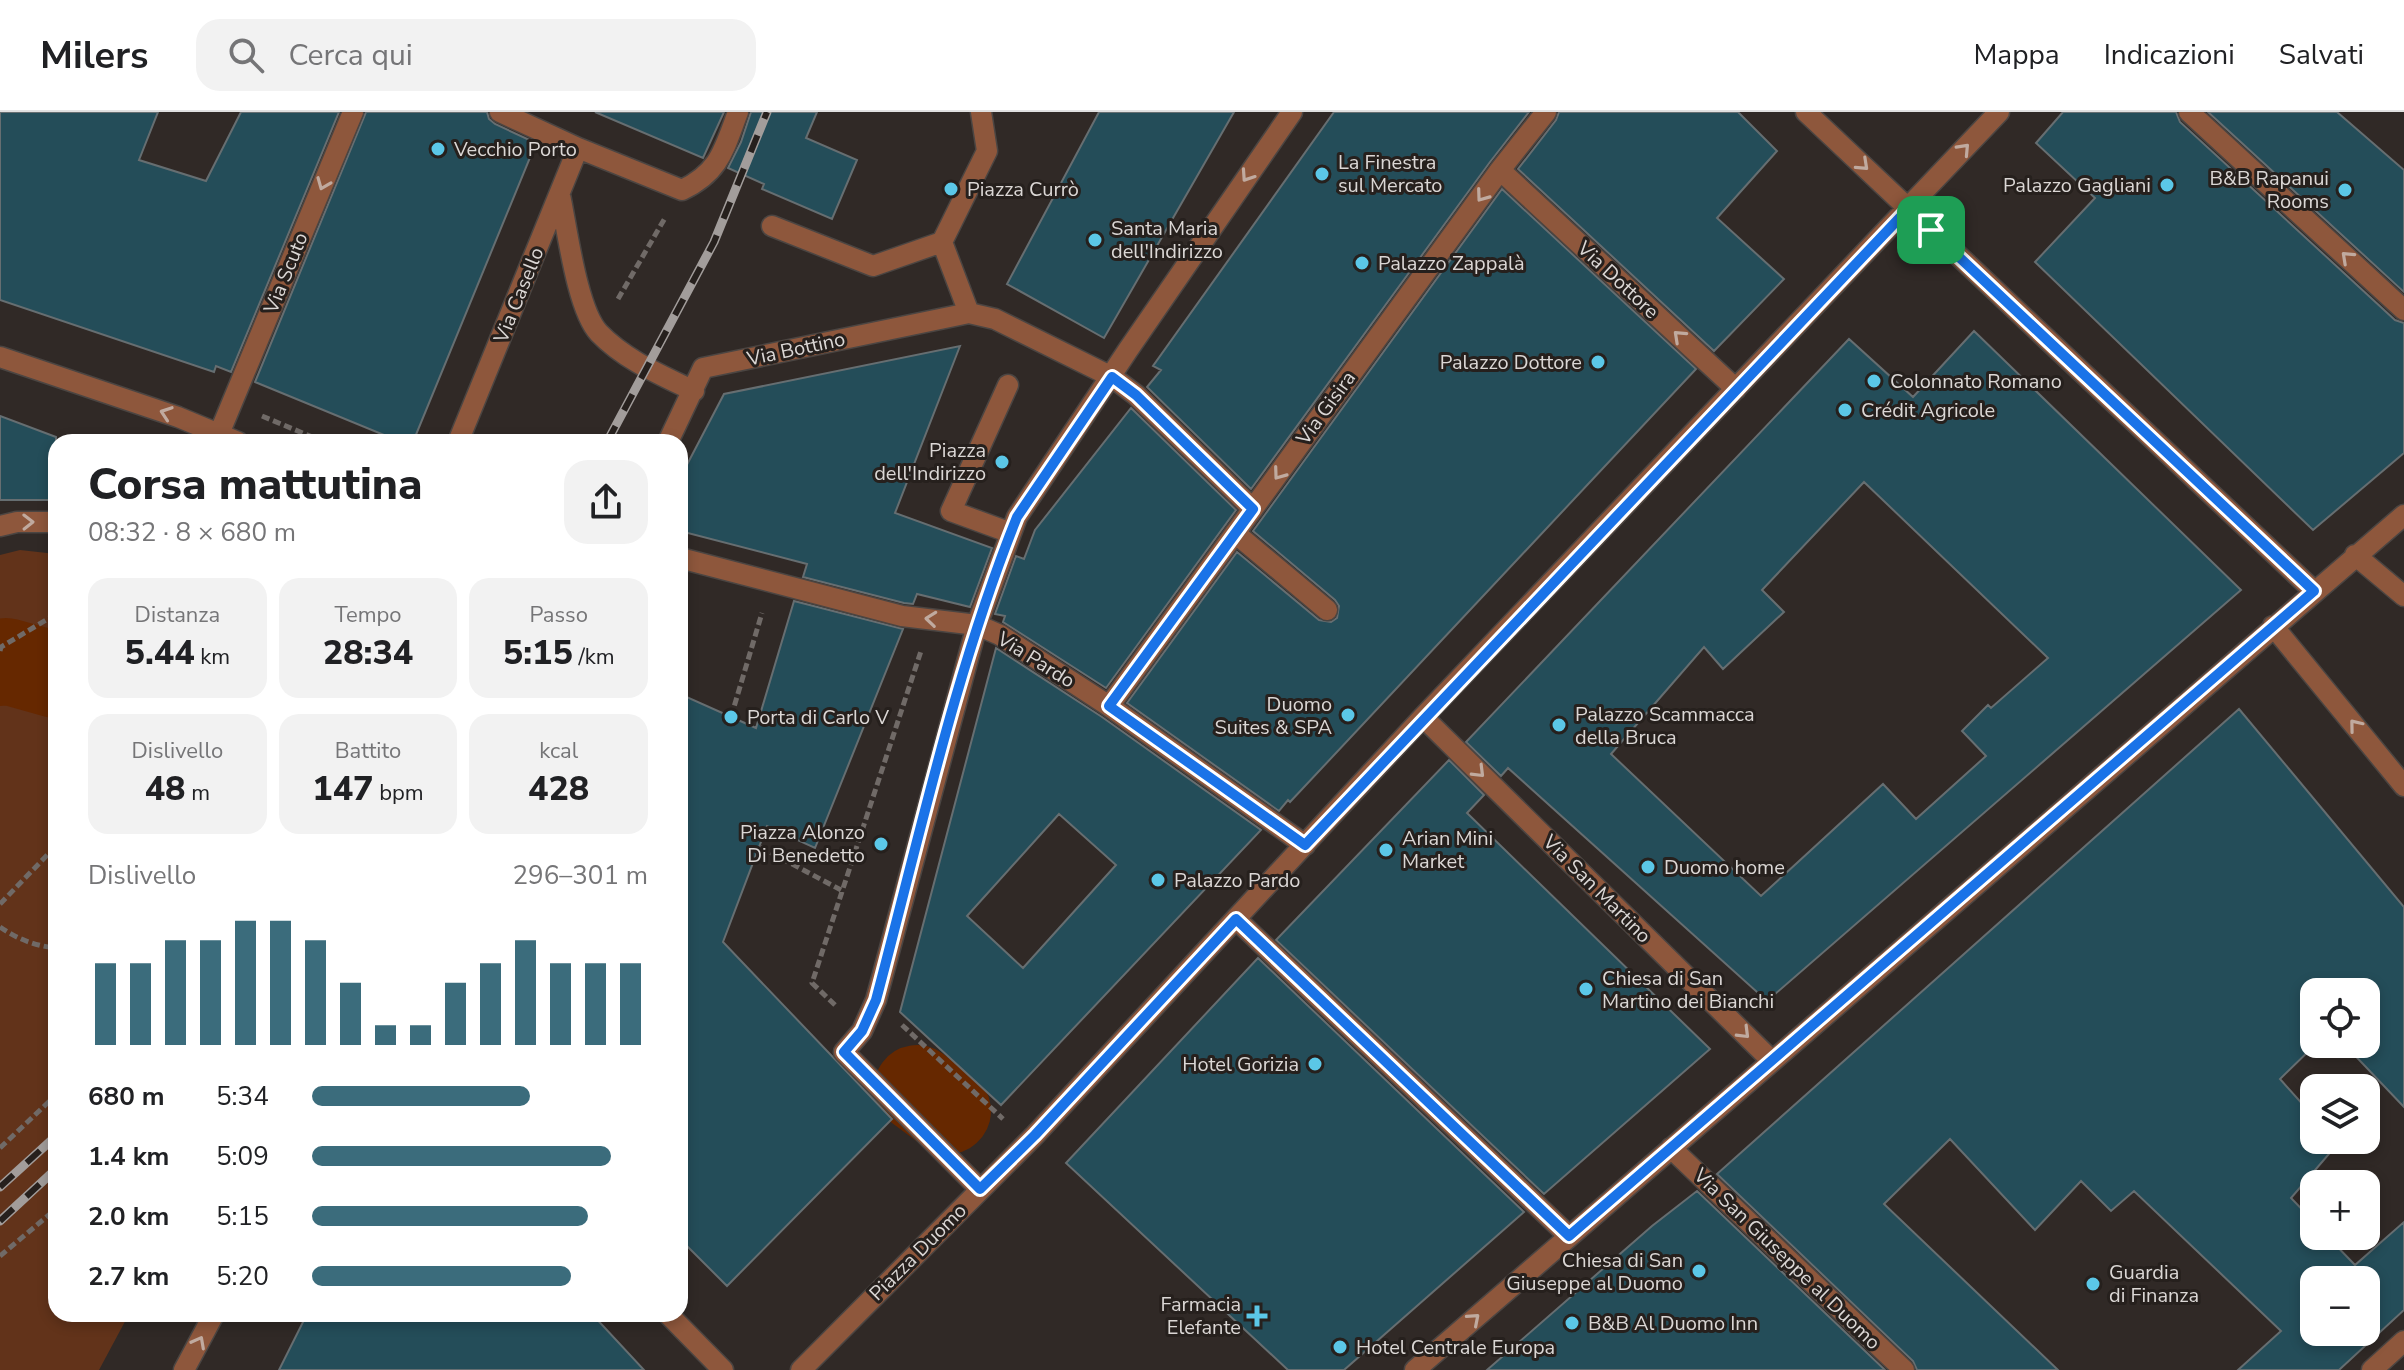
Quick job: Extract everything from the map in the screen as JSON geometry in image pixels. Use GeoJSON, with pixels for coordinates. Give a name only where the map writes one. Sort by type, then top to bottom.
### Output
{"type":"FeatureCollection","features":[{"type":"Feature","properties":{"kind":"street","name":"Via Scuto"},"geometry":{"type":"LineString","coordinates":[[231,434],[353,112]]}},
{"type":"Feature","properties":{"kind":"street"},"geometry":{"type":"LineString","coordinates":[[500,112],[682,190],[702,180],[719,160],[738,112]]}},
{"type":"Feature","properties":{"kind":"street"},"geometry":{"type":"LineString","coordinates":[[772,226],[873,266],[942,242],[987,151],[981,112]]}},
{"type":"Feature","properties":{"kind":"street"},"geometry":{"type":"LineString","coordinates":[[980,1189],[844,1052],[862,1031],[876,1000],[977,625],[1017,517],[1292,112]]}},
{"type":"Feature","properties":{"kind":"street","name":"Via Gisira"},"geometry":{"type":"LineString","coordinates":[[1109,706],[1500,170],[1546,112]]}},
{"type":"Feature","properties":{"kind":"street"},"geometry":{"type":"LineString","coordinates":[[1806,112],[2314,591]]}},
{"type":"Feature","properties":{"kind":"street","name":"Piazza Duomo"},"geometry":{"type":"LineString","coordinates":[[801,1370],[1031,1138],[1423,717],[1999,112]]}},
{"type":"Feature","properties":{"kind":"street"},"geometry":{"type":"LineString","coordinates":[[2189,112],[2404,310]]}},
{"type":"Feature","properties":{"kind":"street","name":"Via Casello"},"geometry":{"type":"LineString","coordinates":[[461,434],[578,148]]}},
{"type":"Feature","properties":{"kind":"street","name":"Via Dottore"},"geometry":{"type":"LineString","coordinates":[[1500,170],[1736,389]]}},
{"type":"Feature","properties":{"kind":"street"},"geometry":{"type":"LineString","coordinates":[[560,195],[577,277],[590,321],[599,333],[642,366],[694,391]]}},
{"type":"Feature","properties":{"kind":"street"},"geometry":{"type":"LineString","coordinates":[[942,242],[969,313],[995,319],[1112,377],[1136,395],[1253,509]]}},
{"type":"Feature","properties":{"kind":"street","name":"Via Bottino"},"geometry":{"type":"LineString","coordinates":[[672,434],[703,368],[969,313]]}},
{"type":"Feature","properties":{"kind":"street"},"geometry":{"type":"LineString","coordinates":[[0,357],[219,434]]}},
{"type":"Feature","properties":{"kind":"street"},"geometry":{"type":"LineString","coordinates":[[1008,385],[951,511],[1011,533]]}},
{"type":"Feature","properties":{"kind":"street"},"geometry":{"type":"LineString","coordinates":[[1415,1370],[2404,515]]}},
{"type":"Feature","properties":{"kind":"street"},"geometry":{"type":"LineString","coordinates":[[0,526],[17,522],[48,522]]}},
{"type":"Feature","properties":{"kind":"street"},"geometry":{"type":"LineString","coordinates":[[1235,533],[1327,610]]}},
{"type":"Feature","properties":{"kind":"street"},"geometry":{"type":"LineString","coordinates":[[2355,555],[2404,596]]}},
{"type":"Feature","properties":{"kind":"street","name":"Via Pardo"},"geometry":{"type":"LineString","coordinates":[[688,560],[902,616],[977,625],[1000,635],[1109,706],[1305,845]]}},
{"type":"Feature","properties":{"kind":"street"},"geometry":{"type":"LineString","coordinates":[[2273,626],[2404,786]]}},
{"type":"Feature","properties":{"kind":"street","name":"Via San Martino"},"geometry":{"type":"LineString","coordinates":[[1423,717],[1771,1060]]}},
{"type":"Feature","properties":{"kind":"street"},"geometry":{"type":"LineString","coordinates":[[1236,919],[1569,1236]]}},
{"type":"Feature","properties":{"kind":"street","name":"Via San Giuseppe al Duomo"},"geometry":{"type":"LineString","coordinates":[[1671,1148],[1904,1370]]}},
{"type":"Feature","properties":{"kind":"street"},"geometry":{"type":"LineString","coordinates":[[184,1370],[210,1322]]}},
{"type":"Feature","properties":{"kind":"street"},"geometry":{"type":"LineString","coordinates":[[676,1322],[723,1370]]}},
{"type":"Feature","properties":{"kind":"street"},"geometry":{"type":"LineString","coordinates":[[2372,1370],[2404,1341]]}},
{"type":"Feature","properties":{"kind":"path"},"geometry":{"type":"LineString","coordinates":[[599,333],[682,190]]}},
{"type":"Feature","properties":{"kind":"path"},"geometry":{"type":"LineString","coordinates":[[731,717],[772,581]]}},
{"type":"Feature","properties":{"kind":"path"},"geometry":{"type":"LineString","coordinates":[[0,649],[48,619]]}},
{"type":"Feature","properties":{"kind":"path"},"geometry":{"type":"LineString","coordinates":[[812,983],[909,685]]}},
{"type":"Feature","properties":{"kind":"path"},"geometry":{"type":"LineString","coordinates":[[760,847],[841,890]]}},
{"type":"Feature","properties":{"kind":"path"},"geometry":{"type":"LineString","coordinates":[[0,904],[48,854]]}},
{"type":"Feature","properties":{"kind":"path"},"geometry":{"type":"LineString","coordinates":[[0,927],[13,936],[48,947]]}},
{"type":"Feature","properties":{"kind":"path"},"geometry":{"type":"LineString","coordinates":[[876,1000],[1031,1138]]}},
{"type":"Feature","properties":{"kind":"path"},"geometry":{"type":"LineString","coordinates":[[0,1148],[48,1103]]}},
{"type":"Feature","properties":{"kind":"path"},"geometry":{"type":"LineString","coordinates":[[0,1256],[48,1216]]}},
{"type":"Feature","properties":{"kind":"shaded area"},"geometry":{"type":"Polygon","coordinates":[[[20,550],[48,553],[48,1322],[125,1322],[99,1370],[0,1370],[0,555],[20,550]]]}},
{"type":"Feature","properties":{"kind":"building"},"geometry":{"type":"Polygon","coordinates":[[[0,112],[158,112],[139,160],[206,181],[241,112],[339,112],[231,372],[216,366],[214,372],[0,300],[0,112]]]}},
{"type":"Feature","properties":{"kind":"building"},"geometry":{"type":"Polygon","coordinates":[[[366,112],[487,112],[495,124],[536,143],[416,434],[382,434],[255,382],[366,112]]]}},
{"type":"Feature","properties":{"kind":"building"},"geometry":{"type":"Polygon","coordinates":[[[595,112],[724,112],[703,158],[595,112]]]}},
{"type":"Feature","properties":{"kind":"building"},"geometry":{"type":"Polygon","coordinates":[[[751,112],[817,112],[806,138],[857,160],[832,219],[762,189],[764,184],[728,168],[751,112]]]}},
{"type":"Feature","properties":{"kind":"building","name":"Santa Maria dell'Indirizzo"},"geometry":{"type":"Polygon","coordinates":[[[1099,112],[1234,112],[1104,338],[1007,284],[1099,112]]]}},
{"type":"Feature","properties":{"kind":"building"},"geometry":{"type":"Polygon","coordinates":[[[1334,112],[1529,112],[1251,489],[1147,387],[1161,370],[1153,366],[1334,112]]]}},
{"type":"Feature","properties":{"kind":"building"},"geometry":{"type":"Polygon","coordinates":[[[1559,112],[1738,112],[1777,151],[1717,218],[1784,279],[1714,351],[1518,169],[1559,112]]]}},
{"type":"Feature","properties":{"kind":"building"},"geometry":{"type":"Polygon","coordinates":[[[2063,112],[2176,112],[2180,122],[2395,320],[2404,323],[2404,453],[2313,530],[2035,262],[2095,198],[2036,143],[2063,112]]]}},
{"type":"Feature","properties":{"kind":"building"},"geometry":{"type":"Polygon","coordinates":[[[2208,112],[2337,112],[2404,170],[2404,292],[2208,112]]]}},
{"type":"Feature","properties":{"kind":"building"},"geometry":{"type":"Polygon","coordinates":[[[1502,189],[1696,369],[1279,811],[1127,703],[1237,552],[1319,620],[1331,622],[1337,618],[1339,606],[1335,600],[1253,531],[1502,189]]]}},
{"type":"Feature","properties":{"kind":"building"},"geometry":{"type":"Polygon","coordinates":[[[1974,331],[2241,590],[1767,1001],[1508,768],[1501,776],[1466,742],[1849,339],[1913,397],[1974,331]],[[1864,482],[1762,590],[1784,612],[1723,669],[1704,647],[1611,754],[1761,896],[1883,784],[1916,819],[1986,756],[1962,731],[1988,705],[1991,708],[2048,658],[1864,482]]]}},
{"type":"Feature","properties":{"kind":"building"},"geometry":{"type":"Polygon","coordinates":[[[960,346],[895,513],[992,548],[970,607],[917,594],[913,604],[904,603],[803,577],[807,564],[688,533],[688,463],[724,394],[960,346]]]}},
{"type":"Feature","properties":{"kind":"building"},"geometry":{"type":"Polygon","coordinates":[[[1131,408],[1236,510],[1106,688],[1003,622],[1005,616],[995,614],[1016,556],[1024,559],[1035,530],[1131,408]]]}},
{"type":"Feature","properties":{"kind":"building"},"geometry":{"type":"Polygon","coordinates":[[[0,416],[48,434],[48,500],[0,500],[0,416]]]}},
{"type":"Feature","properties":{"kind":"building"},"geometry":{"type":"Polygon","coordinates":[[[794,601],[903,629],[815,848],[767,826],[723,942],[892,1119],[727,1286],[688,1247],[688,698],[756,728],[794,601]]]}},
{"type":"Feature","properties":{"kind":"building","name":"Palazzo Pardo"},"geometry":{"type":"Polygon","coordinates":[[[996,648],[1102,717],[1261,830],[1001,1105],[900,1012],[996,648]],[[1059,814],[967,916],[1023,968],[1116,865],[1059,814]]]}},
{"type":"Feature","properties":{"kind":"building"},"geometry":{"type":"Polygon","coordinates":[[[2239,709],[2404,907],[2404,1107],[2380,1082],[2380,1074],[2373,1074],[2357,1058],[2380,1058],[2380,978],[2300,978],[2302,1058],[2280,1079],[2300,1101],[2300,1154],[2329,1154],[2315,1170],[2300,1170],[2300,1188],[2291,1198],[2300,1207],[2300,1250],[2341,1250],[2355,1265],[2372,1250],[2380,1250],[2380,1243],[2404,1222],[2404,1310],[2380,1332],[2380,1266],[2300,1266],[2300,1346],[2365,1346],[2339,1370],[2238,1370],[2281,1331],[2134,1191],[2111,1211],[2081,1181],[2035,1230],[1950,1139],[1884,1204],[2058,1370],[1917,1370],[1913,1361],[1717,1174],[2239,709]]]}},
{"type":"Feature","properties":{"kind":"building"},"geometry":{"type":"Polygon","coordinates":[[[1449,760],[1484,795],[1467,813],[1710,1049],[1544,1194],[1276,940],[1449,760]]]}},
{"type":"Feature","properties":{"kind":"building"},"geometry":{"type":"Polygon","coordinates":[[[1258,958],[1524,1212],[1344,1370],[1288,1370],[1066,1163],[1258,958]]]}},
{"type":"Feature","properties":{"kind":"building"},"geometry":{"type":"Polygon","coordinates":[[[1697,1191],[1885,1370],[1487,1370],[1652,1226],[1697,1191]]]}},
{"type":"Feature","properties":{"kind":"building"},"geometry":{"type":"Polygon","coordinates":[[[303,1322],[599,1322],[644,1370],[279,1370],[303,1322]]]}},
{"type":"Feature","properties":{"kind":"waterway"},"geometry":{"type":"LineString","coordinates":[[0,663],[6,661],[48,673]]}},
{"type":"Feature","properties":{"kind":"waterway"},"geometry":{"type":"LineString","coordinates":[[917,1088],[948,1111]]}},
{"type":"Feature","properties":{"kind":"railway"},"geometry":{"type":"LineString","coordinates":[[611,434],[714,242],[767,112]]}},
{"type":"Feature","properties":{"kind":"railway"},"geometry":{"type":"LineString","coordinates":[[0,1187],[48,1143]]}},
{"type":"Feature","properties":{"kind":"railway"},"geometry":{"type":"LineString","coordinates":[[0,1221],[48,1176]]}},
{"type":"Feature","properties":{"kind":"place","name":"Vecchio Porto"},"geometry":{"type":"Point","coordinates":[438,149]}},
{"type":"Feature","properties":{"kind":"place","name":"La Finestra sul Mercato"},"geometry":{"type":"Point","coordinates":[1322,174]}},
{"type":"Feature","properties":{"kind":"place","name":"Palazzo Gagliani"},"geometry":{"type":"Point","coordinates":[2167,185]}},
{"type":"Feature","properties":{"kind":"place","name":"Piazza Currò"},"geometry":{"type":"Point","coordinates":[951,189]}},
{"type":"Feature","properties":{"kind":"place","name":"B&B Rapanui Rooms"},"geometry":{"type":"Point","coordinates":[2345,190]}},
{"type":"Feature","properties":{"kind":"place","name":"Santa Maria dell'Indirizzo"},"geometry":{"type":"Point","coordinates":[1095,240]}},
{"type":"Feature","properties":{"kind":"place","name":"Palazzo Zappalà"},"geometry":{"type":"Point","coordinates":[1362,263]}},
{"type":"Feature","properties":{"kind":"place","name":"Palazzo Dottore"},"geometry":{"type":"Point","coordinates":[1598,362]}},
{"type":"Feature","properties":{"kind":"place","name":"Colonnato Romano"},"geometry":{"type":"Point","coordinates":[1874,381]}},
{"type":"Feature","properties":{"kind":"place","name":"Crédit Agricole"},"geometry":{"type":"Point","coordinates":[1845,410]}},
{"type":"Feature","properties":{"kind":"place","name":"Piazza dell'Indirizzo"},"geometry":{"type":"Point","coordinates":[1002,462]}},
{"type":"Feature","properties":{"kind":"place","name":"Duomo Suites & SPA"},"geometry":{"type":"Point","coordinates":[1348,715]}},
{"type":"Feature","properties":{"kind":"place","name":"Porta di Carlo V"},"geometry":{"type":"Point","coordinates":[731,717]}},
{"type":"Feature","properties":{"kind":"place","name":"Palazzo Scammacca della Bruca"},"geometry":{"type":"Point","coordinates":[1559,725]}},
{"type":"Feature","properties":{"kind":"place","name":"Piazza Alonzo Di Benedetto"},"geometry":{"type":"Point","coordinates":[881,844]}},
{"type":"Feature","properties":{"kind":"place","name":"Arian Mini Market"},"geometry":{"type":"Point","coordinates":[1386,850]}},
{"type":"Feature","properties":{"kind":"place","name":"Duomo home"},"geometry":{"type":"Point","coordinates":[1648,867]}},
{"type":"Feature","properties":{"kind":"place","name":"Palazzo Pardo"},"geometry":{"type":"Point","coordinates":[1158,880]}},
{"type":"Feature","properties":{"kind":"place","name":"Chiesa di San Martino dei Bianchi"},"geometry":{"type":"Point","coordinates":[1586,989]}},
{"type":"Feature","properties":{"kind":"place","name":"Hotel Gorizia"},"geometry":{"type":"Point","coordinates":[1315,1064]}},
{"type":"Feature","properties":{"kind":"place","name":"Chiesa di San Giuseppe al Duomo"},"geometry":{"type":"Point","coordinates":[1699,1271]}},
{"type":"Feature","properties":{"kind":"place","name":"Guardia di Finanza"},"geometry":{"type":"Point","coordinates":[2093,1284]}},
{"type":"Feature","properties":{"kind":"place","name":"Farmacia Elefante"},"geometry":{"type":"Point","coordinates":[1257,1316]}},
{"type":"Feature","properties":{"kind":"place","name":"B&B Al Duomo Inn"},"geometry":{"type":"Point","coordinates":[1572,1323]}},
{"type":"Feature","properties":{"kind":"place","name":"Hotel Centrale Europa"},"geometry":{"type":"Point","coordinates":[1340,1347]}},
{"type":"Feature","properties":{"kind":"route"},"geometry":{"type":"LineString","coordinates":[[1908,209],[1931,230],[2314,591],[1569,1236],[1236,919],[1035,1135],[980,1189],[844,1052],[862,1031],[876,1000],[977,625],[1017,517],[1112,377],[1136,395],[1253,509],[1109,706],[1305,845],[1423,717],[1908,209]]}}]}
